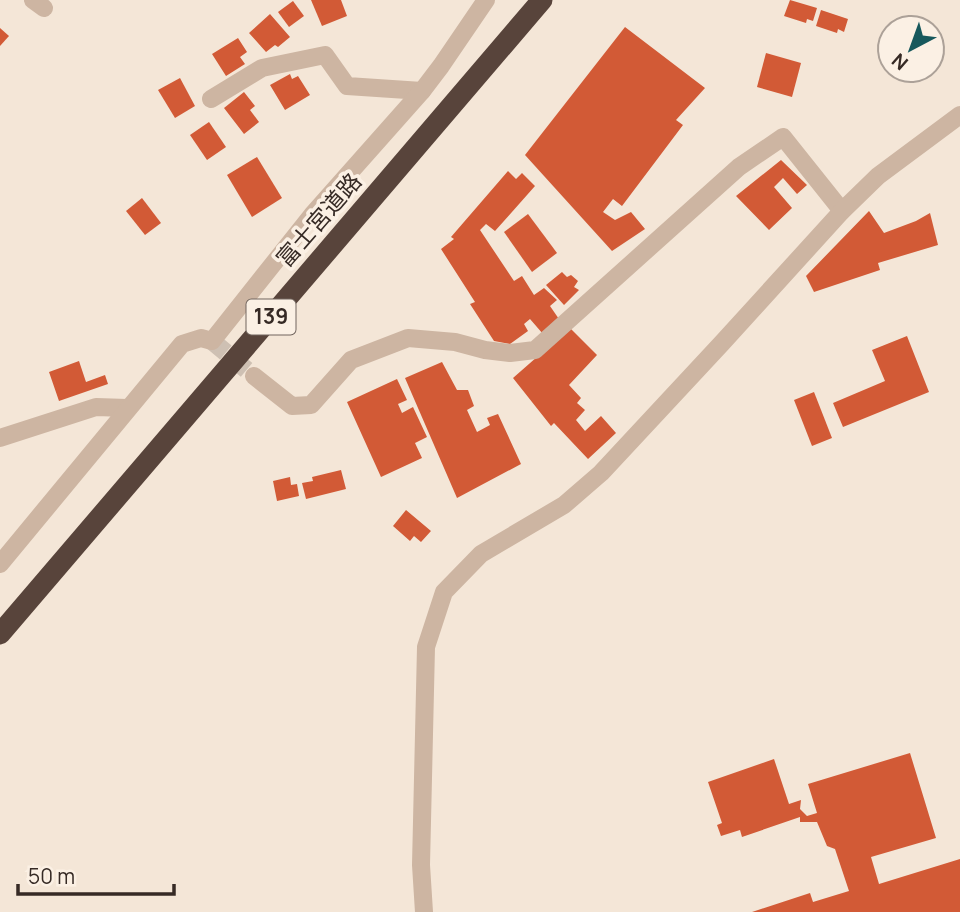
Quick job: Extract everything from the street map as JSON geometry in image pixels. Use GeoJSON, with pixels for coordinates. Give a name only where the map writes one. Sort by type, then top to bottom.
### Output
{"type":"FeatureCollection","features":[{"type":"Feature","properties":{"kind":"highway","name":"富士宮道路"},"geometry":{"type":"LineString","coordinates":[[0,634],[542,0]]}},
{"type":"Feature","properties":{"kind":"street"},"geometry":{"type":"LineString","coordinates":[[0,564],[182,344],[201,338],[212,341],[312,215],[422,91],[486,0]]}},
{"type":"Feature","properties":{"kind":"street"},"geometry":{"type":"LineString","coordinates":[[211,99],[262,68],[325,55],[347,86],[422,91]]}},
{"type":"Feature","properties":{"kind":"street"},"geometry":{"type":"LineString","coordinates":[[424,912],[421,864],[426,647],[444,592],[481,554],[564,505],[601,473],[842,211],[878,176],[960,115]]}},
{"type":"Feature","properties":{"kind":"street"},"geometry":{"type":"LineString","coordinates":[[254,376],[292,405],[311,405],[351,360],[408,338],[455,342],[510,353],[535,350],[739,167],[783,137],[842,211]]}},
{"type":"Feature","properties":{"kind":"street"},"geometry":{"type":"LineString","coordinates":[[0,438],[96,407],[127,408]]}},
{"type":"Feature","properties":{"kind":"building"},"geometry":{"type":"Polygon","coordinates":[[[311,0],[341,0],[347,16],[322,26],[311,0]]]}},
{"type":"Feature","properties":{"kind":"building"},"geometry":{"type":"Polygon","coordinates":[[[790,0],[817,8],[813,21],[807,19],[806,23],[784,16],[790,0]]]}},
{"type":"Feature","properties":{"kind":"building"},"geometry":{"type":"Polygon","coordinates":[[[293,1],[304,16],[289,27],[278,12],[293,1]]]}},
{"type":"Feature","properties":{"kind":"building"},"geometry":{"type":"Polygon","coordinates":[[[821,10],[848,19],[844,32],[838,29],[837,33],[816,26],[821,10]]]}},
{"type":"Feature","properties":{"kind":"building"},"geometry":{"type":"Polygon","coordinates":[[[270,14],[290,37],[278,47],[275,45],[266,52],[249,33],[270,14]]]}},
{"type":"Feature","properties":{"kind":"building"},"geometry":{"type":"Polygon","coordinates":[[[625,27],[705,88],[676,120],[683,125],[622,206],[613,199],[603,212],[615,220],[631,212],[645,229],[612,251],[525,155],[625,27]]]}},
{"type":"Feature","properties":{"kind":"building"},"geometry":{"type":"Polygon","coordinates":[[[0,28],[9,36],[0,46],[0,28]]]}},
{"type":"Feature","properties":{"kind":"building"},"geometry":{"type":"Polygon","coordinates":[[[238,38],[247,52],[240,57],[245,64],[226,76],[212,54],[238,38]]]}},
{"type":"Feature","properties":{"kind":"building"},"geometry":{"type":"Polygon","coordinates":[[[766,53],[801,63],[792,97],[757,87],[766,53]]]}},
{"type":"Feature","properties":{"kind":"building"},"geometry":{"type":"Polygon","coordinates":[[[290,74],[292,79],[298,76],[310,95],[285,110],[270,85],[290,74]]]}},
{"type":"Feature","properties":{"kind":"building"},"geometry":{"type":"Polygon","coordinates":[[[180,78],[195,106],[175,118],[158,90],[180,78]]]}},
{"type":"Feature","properties":{"kind":"building"},"geometry":{"type":"Polygon","coordinates":[[[244,92],[255,106],[250,110],[259,122],[244,134],[224,108],[244,92]]]}},
{"type":"Feature","properties":{"kind":"building"},"geometry":{"type":"Polygon","coordinates":[[[209,122],[226,147],[207,160],[190,135],[209,122]]]}},
{"type":"Feature","properties":{"kind":"building"},"geometry":{"type":"Polygon","coordinates":[[[257,157],[282,198],[252,217],[227,175],[257,157]]]}},
{"type":"Feature","properties":{"kind":"building"},"geometry":{"type":"Polygon","coordinates":[[[781,160],[807,185],[797,194],[783,178],[774,187],[792,208],[769,230],[736,196],[781,160]]]}},
{"type":"Feature","properties":{"kind":"building"},"geometry":{"type":"Polygon","coordinates":[[[508,171],[516,179],[522,173],[535,186],[495,231],[486,224],[480,230],[514,281],[522,276],[534,295],[544,288],[557,300],[550,306],[561,322],[543,334],[530,319],[524,324],[528,331],[510,344],[494,341],[470,304],[475,302],[441,249],[454,239],[451,237],[508,171]]]}},
{"type":"Feature","properties":{"kind":"building"},"geometry":{"type":"Polygon","coordinates":[[[142,198],[161,223],[145,235],[126,211],[142,198]]]}},
{"type":"Feature","properties":{"kind":"building"},"geometry":{"type":"Polygon","coordinates":[[[869,211],[884,233],[930,213],[938,245],[878,263],[880,270],[814,292],[806,276],[869,211]]]}},
{"type":"Feature","properties":{"kind":"building"},"geometry":{"type":"Polygon","coordinates":[[[528,214],[557,253],[532,272],[504,232],[528,214]]]}},
{"type":"Feature","properties":{"kind":"building"},"geometry":{"type":"Polygon","coordinates":[[[562,272],[578,281],[574,287],[579,290],[564,305],[546,285],[562,272]]]}},
{"type":"Feature","properties":{"kind":"building"},"geometry":{"type":"Polygon","coordinates":[[[570,328],[597,355],[569,385],[581,398],[577,403],[585,410],[576,420],[585,431],[601,416],[616,433],[588,459],[554,423],[551,426],[513,378],[570,328]]]}},
{"type":"Feature","properties":{"kind":"building"},"geometry":{"type":"Polygon","coordinates":[[[907,336],[929,392],[843,427],[833,403],[885,381],[872,350],[907,336]]]}},
{"type":"Feature","properties":{"kind":"building"},"geometry":{"type":"Polygon","coordinates":[[[79,361],[86,382],[105,375],[108,384],[59,401],[49,372],[79,361]]]}},
{"type":"Feature","properties":{"kind":"building"},"geometry":{"type":"Polygon","coordinates":[[[442,362],[457,390],[468,390],[474,406],[467,410],[477,432],[490,425],[487,418],[498,414],[521,464],[457,498],[405,378],[442,362]]]}},
{"type":"Feature","properties":{"kind":"building"},"geometry":{"type":"Polygon","coordinates":[[[397,379],[407,400],[398,404],[402,413],[413,407],[427,437],[415,443],[422,458],[381,477],[347,402],[397,379]]]}},
{"type":"Feature","properties":{"kind":"building"},"geometry":{"type":"Polygon","coordinates":[[[814,392],[832,438],[812,446],[794,400],[814,392]]]}},
{"type":"Feature","properties":{"kind":"building"},"geometry":{"type":"Polygon","coordinates":[[[341,470],[346,489],[306,499],[302,483],[313,481],[312,477],[341,470]]]}},
{"type":"Feature","properties":{"kind":"building"},"geometry":{"type":"Polygon","coordinates":[[[290,477],[291,485],[297,484],[299,496],[277,501],[273,481],[290,477]]]}},
{"type":"Feature","properties":{"kind":"building"},"geometry":{"type":"Polygon","coordinates":[[[406,510],[431,531],[421,542],[414,536],[410,541],[393,526],[406,510]]]}},
{"type":"Feature","properties":{"kind":"building"},"geometry":{"type":"Polygon","coordinates":[[[910,753],[936,838],[871,857],[879,884],[960,859],[960,912],[752,912],[810,893],[813,902],[849,891],[835,849],[827,846],[817,822],[800,822],[800,817],[742,837],[740,830],[721,836],[717,825],[722,823],[708,782],[774,759],[789,804],[801,800],[800,809],[807,816],[817,813],[808,784],[910,753]]]}},
{"type":"Feature","properties":{"kind":"tunnel"},"geometry":{"type":"LineString","coordinates":[[212,341],[254,376]]}}]}
